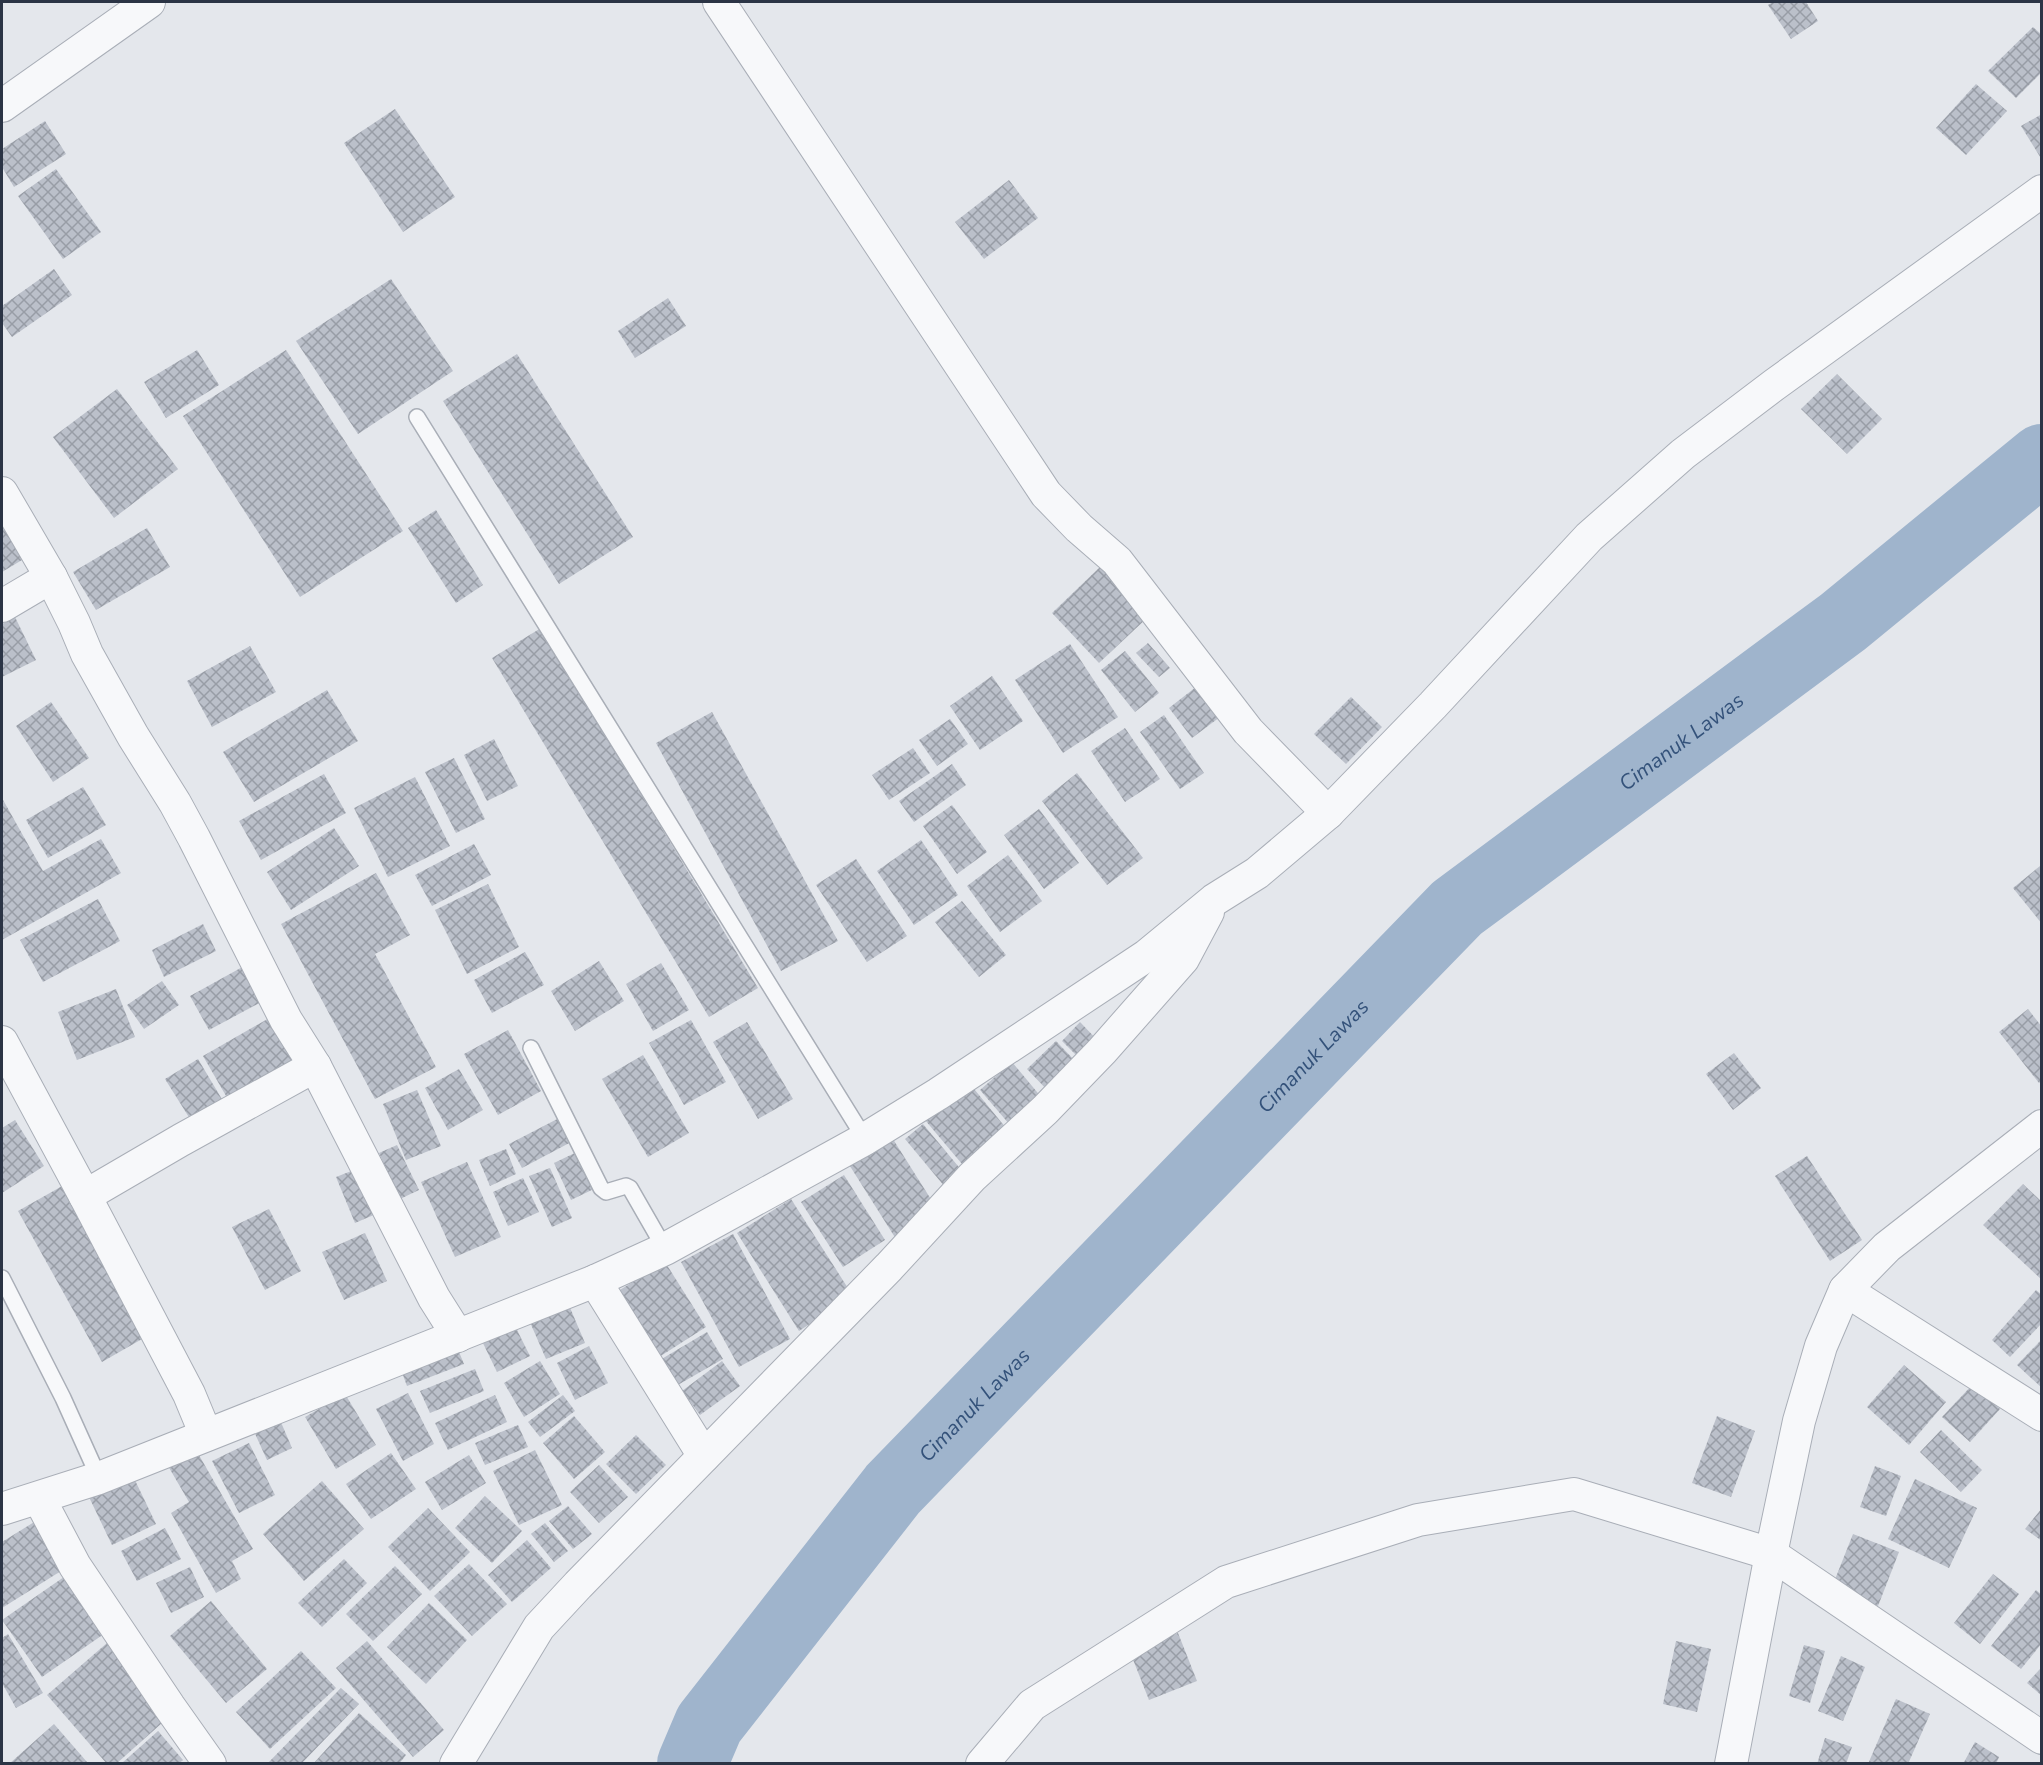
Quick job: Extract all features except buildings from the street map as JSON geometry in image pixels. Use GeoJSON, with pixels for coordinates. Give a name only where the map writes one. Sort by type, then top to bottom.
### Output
{"type":"FeatureCollection","features":[{"type":"Feature","properties":{"kind":"street"},"geometry":{"type":"LineString","coordinates":[[2,106],[149,2]]}},
{"type":"Feature","properties":{"kind":"street"},"geometry":{"type":"LineString","coordinates":[[719,2],[1046,494],[1079,528],[1117,561],[1248,731],[1328,813]]}},
{"type":"Feature","properties":{"kind":"street"},"geometry":{"type":"LineString","coordinates":[[2,1509],[99,1478],[595,1281],[665,1249],[865,1139],[938,1094],[1146,956],[1214,900],[1257,873],[1328,813],[1590,537],[1683,454],[1774,385],[2042,191]]}},
{"type":"Feature","properties":{"kind":"street"},"geometry":{"type":"LineString","coordinates":[[2,493],[51,577],[87,654],[133,736],[195,838],[286,1020],[315,1066],[434,1298],[458,1336]]}},
{"type":"Feature","properties":{"kind":"street"},"geometry":{"type":"LineString","coordinates":[[2,606],[51,577]]}},
{"type":"Feature","properties":{"kind":"street"},"geometry":{"type":"LineString","coordinates":[[456,1764],[539,1627],[889,1267],[972,1177],[1045,1110],[1101,1051],[1184,959],[1214,900]]}},
{"type":"Feature","properties":{"kind":"street"},"geometry":{"type":"LineString","coordinates":[[2,1042],[13,1088],[86,1196],[189,1395],[206,1435]]}},
{"type":"Feature","properties":{"kind":"street"},"geometry":{"type":"LineString","coordinates":[[86,1196],[181,1140],[315,1066]]}},
{"type":"Feature","properties":{"kind":"street"},"geometry":{"type":"LineString","coordinates":[[1731,1764],[1771,1554],[1802,1410],[1821,1346],[1845,1290],[1887,1247],[2042,1126]]}},
{"type":"Feature","properties":{"kind":"street"},"geometry":{"type":"LineString","coordinates":[[595,1281],[705,1456]]}},
{"type":"Feature","properties":{"kind":"street"},"geometry":{"type":"LineString","coordinates":[[1845,1290],[2042,1415]]}},
{"type":"Feature","properties":{"kind":"street"},"geometry":{"type":"LineString","coordinates":[[982,1764],[1032,1705],[1226,1582],[1418,1520],[1574,1494],[1771,1554],[2042,1738]]}},
{"type":"Feature","properties":{"kind":"street"},"geometry":{"type":"LineString","coordinates":[[39,1498],[75,1566],[210,1764]]}},
{"type":"Feature","properties":{"kind":"lane"},"geometry":{"type":"LineString","coordinates":[[417,417],[865,1139]]}},
{"type":"Feature","properties":{"kind":"lane"},"geometry":{"type":"LineString","coordinates":[[531,1048],[601,1188],[606,1192],[626,1186],[630,1188],[665,1249]]}},
{"type":"Feature","properties":{"kind":"lane"},"geometry":{"type":"LineString","coordinates":[[2,1278],[63,1398],[99,1478]]}},
{"type":"Feature","properties":{"kind":"waterway","name":"Cimanuk Lawas"},"geometry":{"type":"LineString","coordinates":[[692,1764],[709,1724],[893,1489],[1457,908],[1843,622],[2042,459]]}}]}
